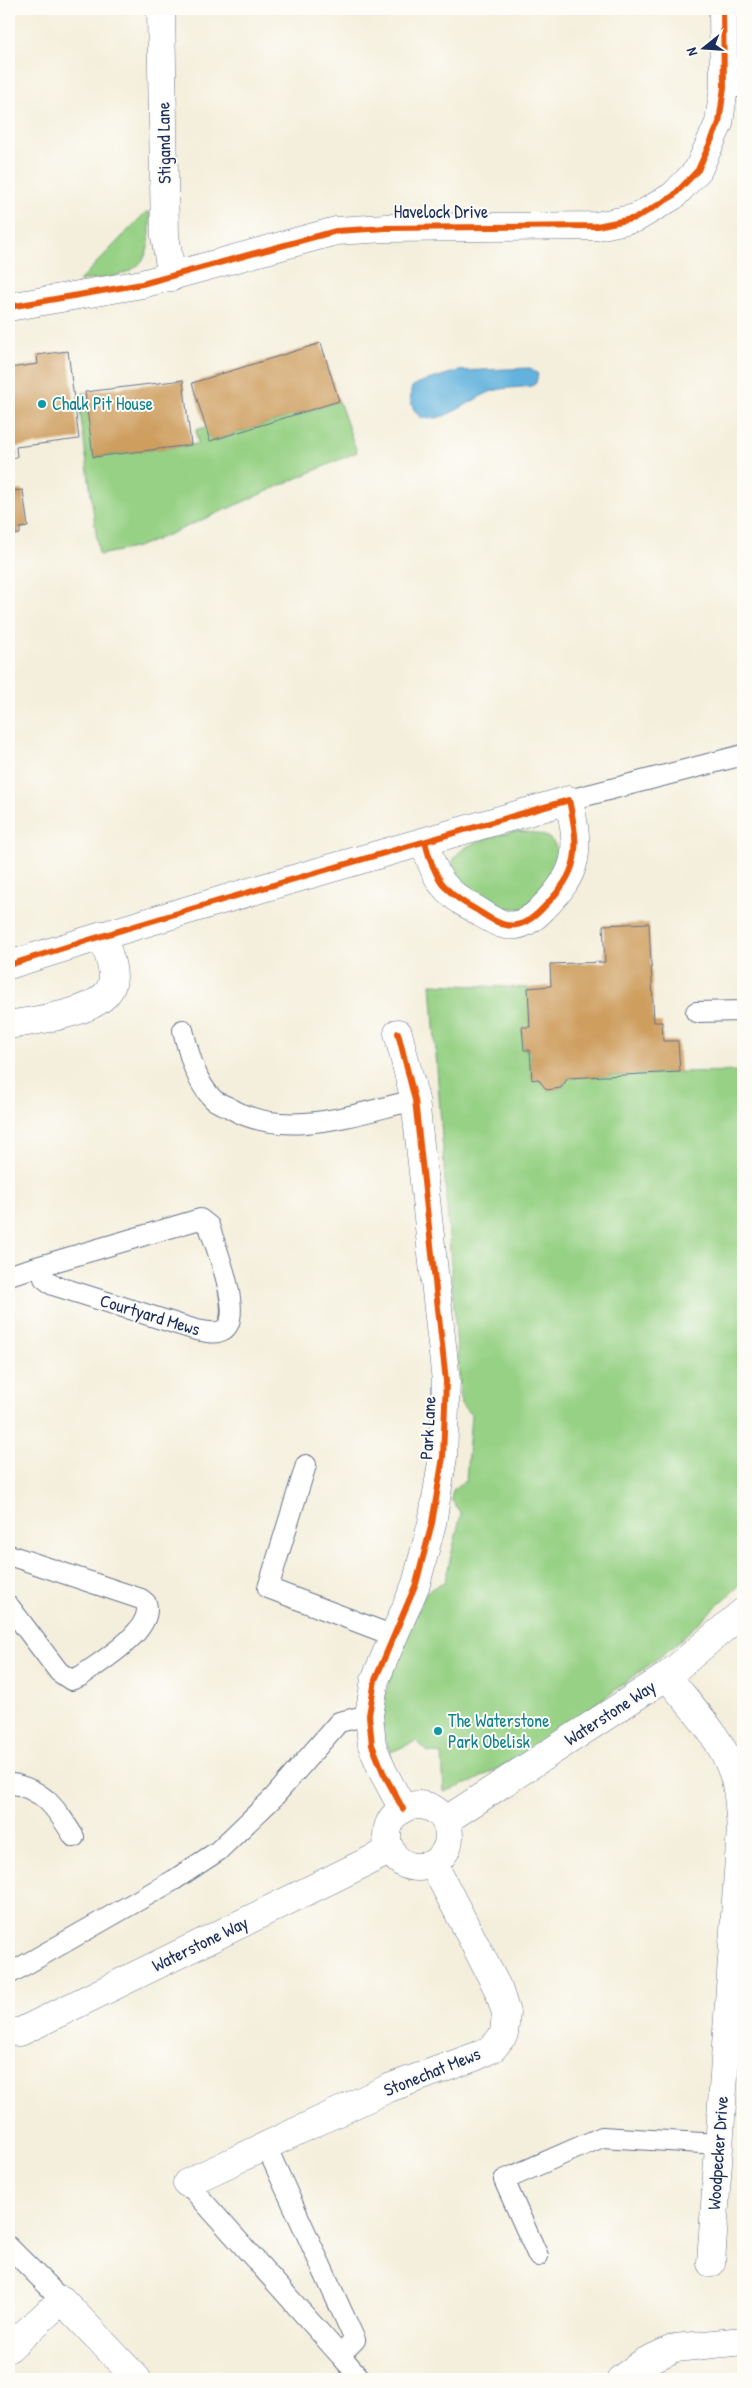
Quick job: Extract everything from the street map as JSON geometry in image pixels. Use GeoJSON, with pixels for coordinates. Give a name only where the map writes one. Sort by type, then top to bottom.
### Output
{"type":"FeatureCollection","features":[{"type":"Feature","properties":{"kind":"street","name":"Stigand Lane"},"geometry":{"type":"LineString","coordinates":[[161,9],[165,236],[172,277]]}},
{"type":"Feature","properties":{"kind":"street","name":"Havelock Drive"},"geometry":{"type":"LineString","coordinates":[[9,307],[142,284],[343,230],[597,226],[636,218],[673,196],[698,170],[734,88],[723,9]]}},
{"type":"Feature","properties":{"kind":"street"},"geometry":{"type":"LineString","coordinates":[[9,965],[102,935],[569,800],[575,829],[572,871],[562,888],[535,916],[519,924],[507,925],[493,920],[453,896],[434,874],[424,842]]}},
{"type":"Feature","properties":{"kind":"street"},"geometry":{"type":"LineString","coordinates":[[9,1025],[56,1016],[89,1006],[103,996],[112,985],[113,975],[102,935]]}},
{"type":"Feature","properties":{"kind":"street","name":"Park Lane"},"geometry":{"type":"LineString","coordinates":[[398,1033],[415,1100],[446,1381],[443,1457],[432,1522],[416,1584],[376,1680],[369,1715],[372,1744],[383,1772],[403,1809]]}},
{"type":"Feature","properties":{"kind":"street","name":"Waterstone Way"},"geometry":{"type":"LineString","coordinates":[[445,1821],[667,1676],[743,1612]]}},
{"type":"Feature","properties":{"kind":"street","name":"Woodpecker Drive"},"geometry":{"type":"LineString","coordinates":[[667,1676],[718,1743],[731,1767],[741,1795],[711,2263]]}},
{"type":"Feature","properties":{"kind":"street"},"geometry":{"type":"LineString","coordinates":[[412,1806],[431,1808],[445,1821],[448,1830],[446,1849],[433,1863],[424,1866],[404,1864],[390,1850],[387,1832],[395,1815],[403,1809],[412,1806]]}},
{"type":"Feature","properties":{"kind":"street","name":"Waterstone Way"},"geometry":{"type":"LineString","coordinates":[[9,2030],[20,2032],[390,1850]]}},
{"type":"Feature","properties":{"kind":"street","name":"Stonechat Mews"},"geometry":{"type":"LineString","coordinates":[[187,2184],[389,2088],[477,2056],[493,2048],[504,2034],[506,2013],[499,1991],[433,1863]]}},
{"type":"Feature","properties":{"kind":"street"},"geometry":{"type":"LineString","coordinates":[[9,2348],[62,2300],[137,2379]]}},
{"type":"Feature","properties":{"kind":"street"},"geometry":{"type":"LineString","coordinates":[[621,2379],[644,2362],[675,2348],[743,2341]]}},
{"type":"Feature","properties":{"kind":"lane"},"geometry":{"type":"LineString","coordinates":[[569,800],[743,755]]}},
{"type":"Feature","properties":{"kind":"lane"},"geometry":{"type":"LineString","coordinates":[[696,1012],[743,1011]]}},
{"type":"Feature","properties":{"kind":"lane"},"geometry":{"type":"LineString","coordinates":[[183,1030],[193,1067],[213,1099],[243,1116],[279,1124],[320,1121],[415,1100]]}},
{"type":"Feature","properties":{"kind":"lane","name":"Courtyard Mews"},"geometry":{"type":"LineString","coordinates":[[9,1276],[41,1266],[191,1221],[205,1221],[209,1226],[230,1298],[231,1321],[226,1329],[219,1332],[196,1330],[53,1285],[44,1278],[41,1266]]}},
{"type":"Feature","properties":{"kind":"lane"},"geometry":{"type":"LineString","coordinates":[[306,1465],[268,1588],[394,1636]]}},
{"type":"Feature","properties":{"kind":"lane"},"geometry":{"type":"LineString","coordinates":[[9,1555],[141,1599],[146,1602],[148,1610],[141,1629],[81,1676],[71,1680],[59,1672],[9,1606]]}},
{"type":"Feature","properties":{"kind":"lane"},"geometry":{"type":"LineString","coordinates":[[9,1974],[174,1880],[218,1851],[273,1798],[339,1722],[369,1715]]}},
{"type":"Feature","properties":{"kind":"lane"},"geometry":{"type":"LineString","coordinates":[[9,1783],[24,1786],[42,1795],[56,1809],[74,1837]]}},
{"type":"Feature","properties":{"kind":"lane"},"geometry":{"type":"LineString","coordinates":[[538,2256],[504,2180],[602,2137],[718,2144]]}},
{"type":"Feature","properties":{"kind":"lane"},"geometry":{"type":"LineString","coordinates":[[266,2146],[355,2340],[340,2355]]}},
{"type":"Feature","properties":{"kind":"lane","name":"Stonechat Mews"},"geometry":{"type":"LineString","coordinates":[[187,2184],[361,2379]]}},
{"type":"Feature","properties":{"kind":"lane"},"geometry":{"type":"LineString","coordinates":[[9,2247],[62,2300]]}},
{"type":"Feature","properties":{"kind":"green space"},"geometry":{"type":"Polygon","coordinates":[[[150,212],[147,251],[143,260],[136,267],[119,275],[79,281],[145,213],[150,212]]]}},
{"type":"Feature","properties":{"kind":"green space"},"geometry":{"type":"Polygon","coordinates":[[[85,392],[94,457],[198,444],[196,430],[206,427],[211,441],[339,401],[357,452],[156,540],[134,548],[99,555],[78,396],[85,392]]]}},
{"type":"Feature","properties":{"kind":"green space"},"geometry":{"type":"Polygon","coordinates":[[[518,831],[540,834],[550,839],[557,849],[560,869],[558,876],[551,885],[523,908],[503,907],[491,903],[473,893],[458,880],[452,868],[455,858],[462,850],[489,837],[518,831]]]}},
{"type":"Feature","properties":{"kind":"green space"},"geometry":{"type":"Polygon","coordinates":[[[431,984],[528,988],[530,1027],[522,1028],[524,1050],[530,1050],[532,1079],[538,1079],[547,1090],[561,1088],[568,1078],[680,1072],[743,1071],[743,1582],[669,1650],[583,1714],[506,1764],[472,1782],[444,1792],[442,1754],[428,1752],[416,1741],[391,1752],[383,1738],[382,1706],[389,1682],[426,1592],[445,1581],[461,1514],[451,1499],[453,1490],[466,1480],[471,1415],[461,1404],[431,984]]]}},
{"type":"Feature","properties":{"kind":"water"},"geometry":{"type":"Polygon","coordinates":[[[530,368],[538,374],[536,383],[532,386],[493,391],[438,418],[420,417],[412,403],[410,395],[412,387],[418,383],[458,371],[530,368]]]}},
{"type":"Feature","properties":{"kind":"building"},"geometry":{"type":"Polygon","coordinates":[[[321,343],[339,401],[210,441],[192,383],[321,343]]]}},
{"type":"Feature","properties":{"kind":"building","name":"Chalk Pit House"},"geometry":{"type":"Polygon","coordinates":[[[68,351],[79,439],[16,447],[17,457],[9,458],[9,368],[38,364],[37,355],[68,351]]]}},
{"type":"Feature","properties":{"kind":"building"},"geometry":{"type":"Polygon","coordinates":[[[183,380],[191,445],[93,457],[85,392],[183,380]]]}},
{"type":"Feature","properties":{"kind":"building"},"geometry":{"type":"Polygon","coordinates":[[[9,475],[12,491],[23,490],[28,527],[20,528],[20,534],[9,535],[9,475]]]}},
{"type":"Feature","properties":{"kind":"building"},"geometry":{"type":"Polygon","coordinates":[[[649,923],[654,1022],[662,1022],[663,1041],[678,1041],[680,1072],[568,1078],[561,1088],[547,1090],[538,1079],[532,1080],[530,1050],[524,1050],[522,1027],[530,1027],[528,988],[551,986],[550,964],[605,962],[603,925],[649,923]]]}},
{"type":"Feature","properties":{"kind":"cycle path"},"geometry":{"type":"LineString","coordinates":[[9,307],[142,284],[336,231],[386,228],[597,226],[636,218],[673,196],[698,170],[719,123],[724,87],[723,9]]}},
{"type":"Feature","properties":{"kind":"cycle path"},"geometry":{"type":"LineString","coordinates":[[9,965],[218,901],[569,800],[575,833],[574,859],[564,883],[531,919],[511,926],[490,918],[464,903],[447,890],[436,874],[425,842]]}},
{"type":"Feature","properties":{"kind":"cycle path"},"geometry":{"type":"LineString","coordinates":[[398,1033],[415,1100],[446,1381],[443,1457],[432,1523],[416,1584],[375,1680],[369,1715],[372,1745],[383,1772],[403,1809]]}},
{"type":"Feature","properties":{"kind":"place","name":"Chalk Pit House"},"geometry":{"type":"Point","coordinates":[42,404]}},
{"type":"Feature","properties":{"kind":"place","name":"The Waterstone Park Obelisk"},"geometry":{"type":"Point","coordinates":[438,1731]}}]}
